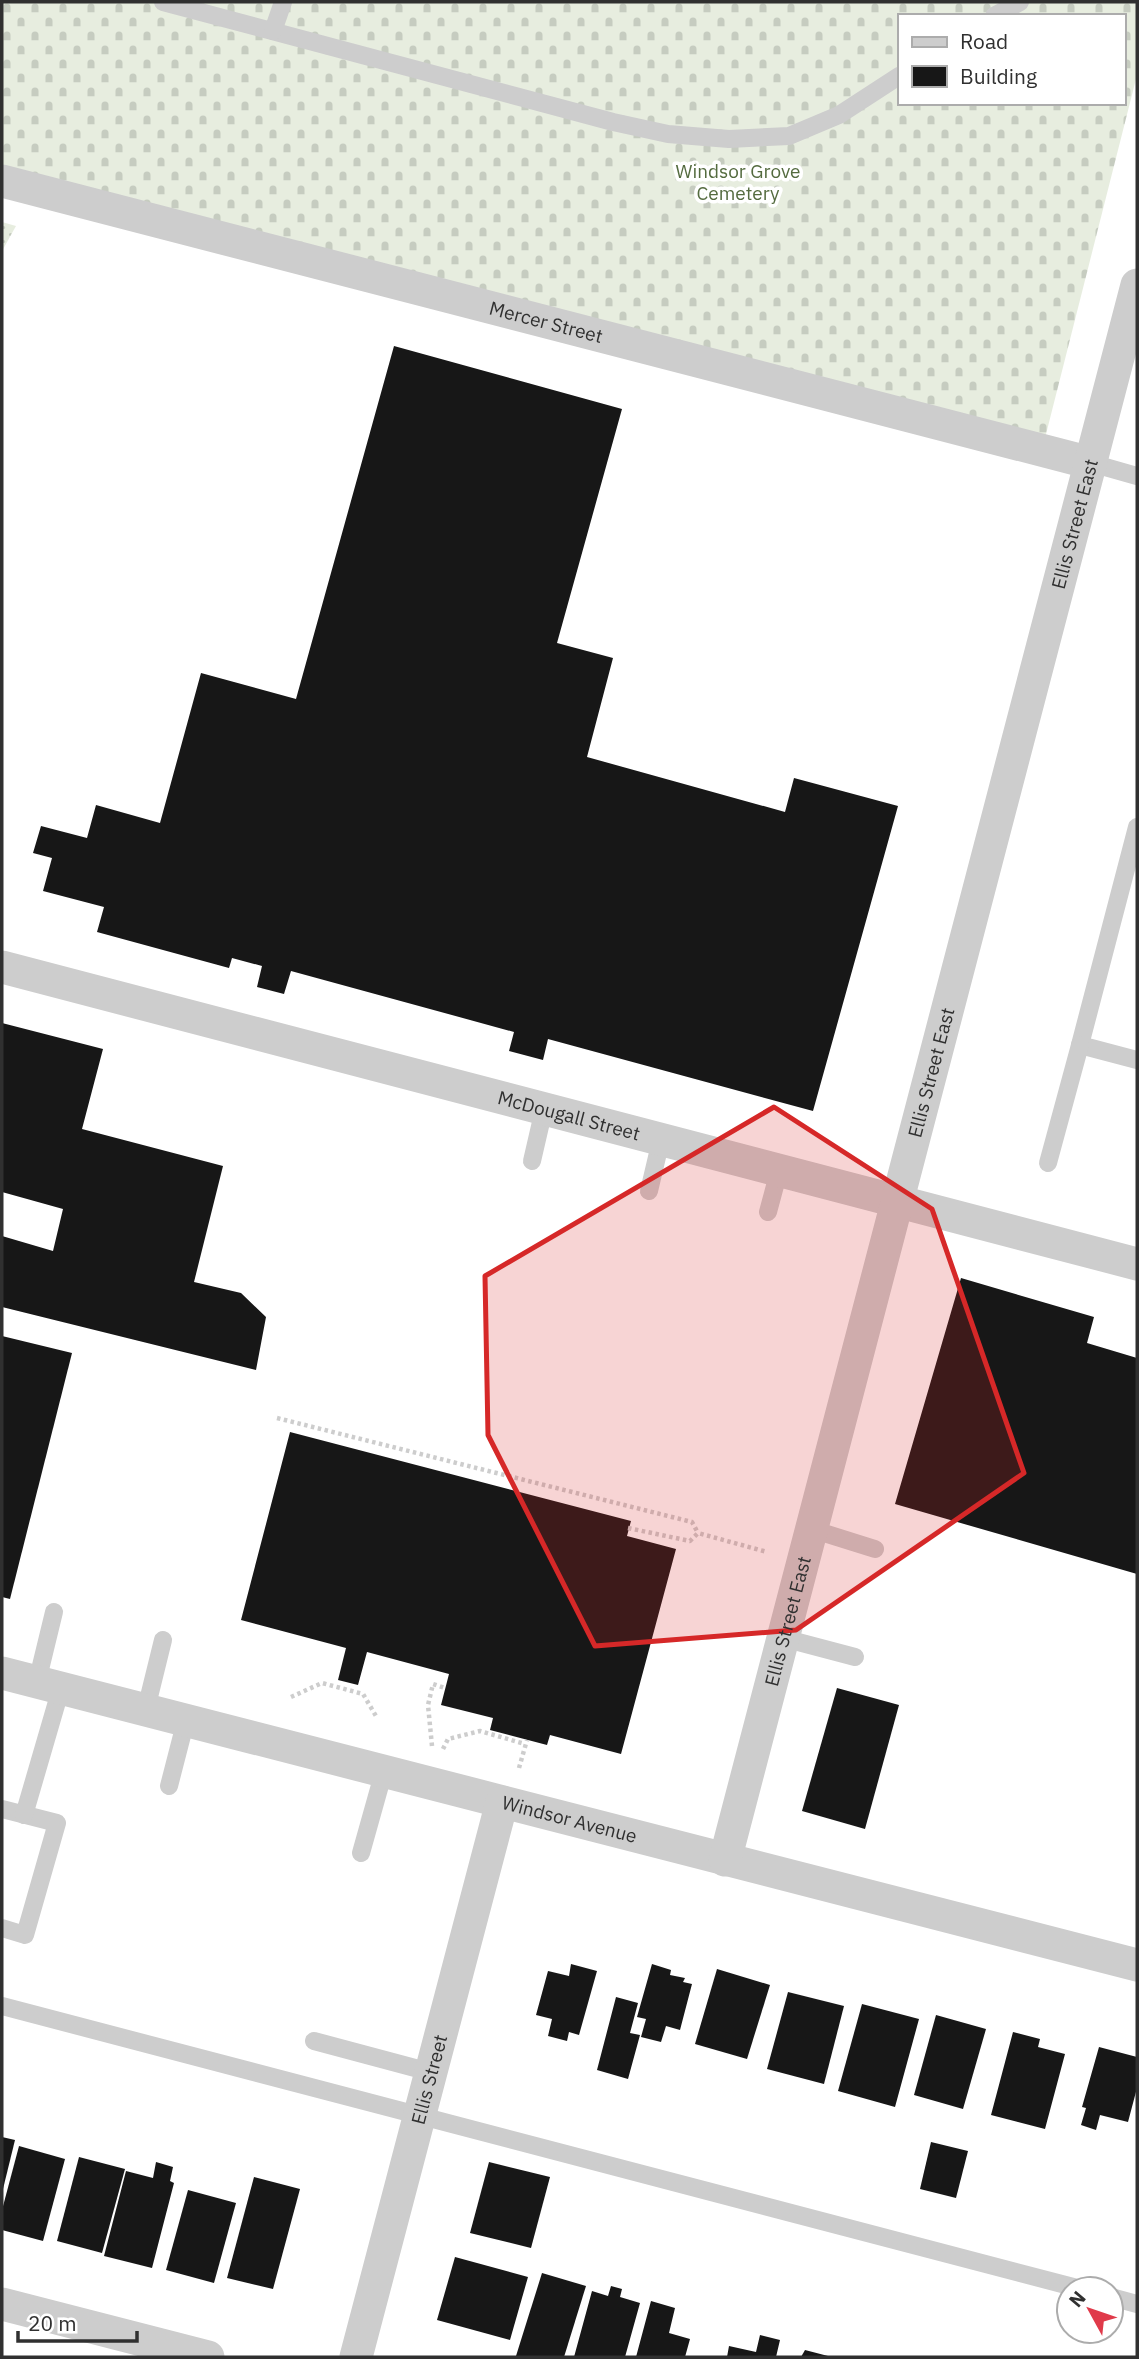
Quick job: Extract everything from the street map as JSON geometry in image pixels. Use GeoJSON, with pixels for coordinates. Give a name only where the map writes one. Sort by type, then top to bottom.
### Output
{"type":"FeatureCollection","features":[{"type":"Feature","properties":{"kind":"street","name":"Mercer Street"},"geometry":{"type":"LineString","coordinates":[[2,181],[1091,463]]}},
{"type":"Feature","properties":{"kind":"street","name":"Ellis Street East"},"geometry":{"type":"LineString","coordinates":[[725,1860],[1137,285]]}},
{"type":"Feature","properties":{"kind":"street","name":"McDougall Street"},"geometry":{"type":"LineString","coordinates":[[2,967],[1137,1264]]}},
{"type":"Feature","properties":{"kind":"street","name":"Windsor Avenue"},"geometry":{"type":"LineString","coordinates":[[2,1673],[384,1771],[509,1789],[725,1860],[1137,1965]]}},
{"type":"Feature","properties":{"kind":"street","name":"Ellis Street"},"geometry":{"type":"LineString","coordinates":[[356,2357],[418,2116],[509,1789]]}},
{"type":"Feature","properties":{"kind":"street"},"geometry":{"type":"LineString","coordinates":[[2,2304],[208,2357]]}},
{"type":"Feature","properties":{"kind":"lane"},"geometry":{"type":"LineString","coordinates":[[163,2],[668,134],[729,139],[789,136],[839,115],[898,77]]}},
{"type":"Feature","properties":{"kind":"lane"},"geometry":{"type":"LineString","coordinates":[[273,31],[283,2]]}},
{"type":"Feature","properties":{"kind":"lane"},"geometry":{"type":"LineString","coordinates":[[998,14],[1020,2]]}},
{"type":"Feature","properties":{"kind":"lane"},"geometry":{"type":"LineString","coordinates":[[1091,463],[1137,476]]}},
{"type":"Feature","properties":{"kind":"lane"},"geometry":{"type":"LineString","coordinates":[[1048,1163],[1137,827]]}},
{"type":"Feature","properties":{"kind":"lane"},"geometry":{"type":"LineString","coordinates":[[1080,1045],[1137,1060]]}},
{"type":"Feature","properties":{"kind":"lane"},"geometry":{"type":"LineString","coordinates":[[532,1161],[544,1109]]}},
{"type":"Feature","properties":{"kind":"lane"},"geometry":{"type":"LineString","coordinates":[[649,1191],[661,1140]]}},
{"type":"Feature","properties":{"kind":"lane"},"geometry":{"type":"LineString","coordinates":[[768,1212],[779,1171]]}},
{"type":"Feature","properties":{"kind":"lane"},"geometry":{"type":"LineString","coordinates":[[811,1529],[875,1549]]}},
{"type":"Feature","properties":{"kind":"lane"},"geometry":{"type":"LineString","coordinates":[[24,1815],[49,1685],[54,1612]]}},
{"type":"Feature","properties":{"kind":"lane"},"geometry":{"type":"LineString","coordinates":[[783,1638],[855,1657]]}},
{"type":"Feature","properties":{"kind":"lane"},"geometry":{"type":"LineString","coordinates":[[146,1709],[163,1640]]}},
{"type":"Feature","properties":{"kind":"lane"},"geometry":{"type":"LineString","coordinates":[[169,1786],[186,1720]]}},
{"type":"Feature","properties":{"kind":"lane"},"geometry":{"type":"LineString","coordinates":[[361,1853],[384,1771]]}},
{"type":"Feature","properties":{"kind":"lane"},"geometry":{"type":"LineString","coordinates":[[2,1809],[57,1823],[25,1935],[2,1928]]}},
{"type":"Feature","properties":{"kind":"lane"},"geometry":{"type":"LineString","coordinates":[[2,2006],[1055,2282]]}},
{"type":"Feature","properties":{"kind":"lane"},"geometry":{"type":"LineString","coordinates":[[314,2041],[430,2072]]}},
{"type":"Feature","properties":{"kind":"path"},"geometry":{"type":"LineString","coordinates":[[277,1418],[692,1522],[698,1533],[778,1555]]}},
{"type":"Feature","properties":{"kind":"path"},"geometry":{"type":"LineString","coordinates":[[628,1528],[690,1541],[698,1533]]}},
{"type":"Feature","properties":{"kind":"path"},"geometry":{"type":"LineString","coordinates":[[291,1696],[322,1684],[363,1694],[376,1716]]}},
{"type":"Feature","properties":{"kind":"path"},"geometry":{"type":"LineString","coordinates":[[433,1754],[428,1705],[433,1684],[445,1688]]}},
{"type":"Feature","properties":{"kind":"path"},"geometry":{"type":"LineString","coordinates":[[439,1756],[448,1739],[480,1731],[526,1742],[509,1789]]}},
{"type":"Feature","properties":{"kind":"highlighted area"},"geometry":{"type":"Polygon","coordinates":[[[774,1107],[932,1209],[1024,1473],[796,1630],[595,1646],[488,1435],[485,1276],[774,1107]]]}},
{"type":"Feature","properties":{"kind":"green space","name":"Windsor Grove Cemetery"},"geometry":{"type":"Polygon","coordinates":[[[2,2],[1137,2],[1137,75],[1042,450],[2,167],[2,2]]]}},
{"type":"Feature","properties":{"kind":"green space"},"geometry":{"type":"Polygon","coordinates":[[[2,222],[16,226],[2,251],[2,222]]]}},
{"type":"Feature","properties":{"kind":"building"},"geometry":{"type":"Polygon","coordinates":[[[394,346],[622,409],[557,643],[613,658],[587,757],[785,812],[794,778],[898,806],[813,1111],[548,1039],[543,1060],[509,1051],[514,1032],[291,971],[284,994],[257,987],[262,966],[232,958],[229,968],[97,932],[104,907],[43,891],[52,858],[33,853],[41,826],[87,838],[96,805],[160,823],[201,673],[296,699],[394,346]]]}},
{"type":"Feature","properties":{"kind":"building"},"geometry":{"type":"Polygon","coordinates":[[[2,1023],[103,1049],[82,1129],[223,1166],[194,1282],[241,1293],[266,1317],[256,1370],[2,1307],[2,1236],[53,1251],[63,1209],[2,1192],[2,1023]]]}},
{"type":"Feature","properties":{"kind":"building"},"geometry":{"type":"Polygon","coordinates":[[[961,1278],[1094,1317],[1087,1343],[1137,1358],[1137,1574],[895,1504],[961,1278]]]}},
{"type":"Feature","properties":{"kind":"building"},"geometry":{"type":"Polygon","coordinates":[[[2,1336],[72,1353],[10,1599],[2,1597],[2,1336]]]}},
{"type":"Feature","properties":{"kind":"building"},"geometry":{"type":"Polygon","coordinates":[[[290,1432],[631,1521],[627,1536],[676,1549],[621,1754],[550,1735],[547,1745],[490,1730],[493,1718],[441,1705],[449,1674],[367,1652],[358,1685],[338,1680],[346,1648],[241,1620],[290,1432]]]}},
{"type":"Feature","properties":{"kind":"building"},"geometry":{"type":"Polygon","coordinates":[[[837,1688],[899,1705],[865,1829],[802,1811],[837,1688]]]}},
{"type":"Feature","properties":{"kind":"building"},"geometry":{"type":"Polygon","coordinates":[[[571,1964],[597,1971],[579,2035],[569,2032],[567,2041],[548,2036],[552,2019],[536,2015],[548,1971],[569,1976],[571,1964]]]}},
{"type":"Feature","properties":{"kind":"building"},"geometry":{"type":"Polygon","coordinates":[[[652,1964],[671,1970],[670,1975],[685,1978],[683,1982],[692,1984],[680,2030],[666,2026],[661,2042],[641,2037],[646,2019],[637,2017],[652,1964]]]}},
{"type":"Feature","properties":{"kind":"building"},"geometry":{"type":"Polygon","coordinates":[[[717,1969],[770,1985],[747,2059],[695,2044],[717,1969]]]}},
{"type":"Feature","properties":{"kind":"building"},"geometry":{"type":"Polygon","coordinates":[[[788,1992],[844,2006],[824,2084],[767,2069],[788,1992]]]}},
{"type":"Feature","properties":{"kind":"building"},"geometry":{"type":"Polygon","coordinates":[[[616,1997],[638,2003],[630,2033],[640,2035],[628,2079],[597,2070],[616,1997]]]}},
{"type":"Feature","properties":{"kind":"building"},"geometry":{"type":"Polygon","coordinates":[[[862,2004],[919,2019],[895,2107],[838,2091],[862,2004]]]}},
{"type":"Feature","properties":{"kind":"building"},"geometry":{"type":"Polygon","coordinates":[[[936,2015],[986,2029],[963,2109],[914,2095],[936,2015]]]}},
{"type":"Feature","properties":{"kind":"building"},"geometry":{"type":"Polygon","coordinates":[[[1013,2032],[1040,2039],[1038,2047],[1065,2054],[1045,2129],[991,2115],[1013,2032]]]}},
{"type":"Feature","properties":{"kind":"building"},"geometry":{"type":"Polygon","coordinates":[[[1099,2047],[1137,2057],[1137,2088],[1128,2122],[1100,2115],[1096,2130],[1081,2125],[1086,2108],[1082,2107],[1099,2047]]]}},
{"type":"Feature","properties":{"kind":"building"},"geometry":{"type":"Polygon","coordinates":[[[2,2137],[15,2140],[3,2189],[2,2189],[2,2137]]]}},
{"type":"Feature","properties":{"kind":"building"},"geometry":{"type":"Polygon","coordinates":[[[931,2142],[968,2151],[956,2198],[920,2189],[931,2142]]]}},
{"type":"Feature","properties":{"kind":"building"},"geometry":{"type":"Polygon","coordinates":[[[19,2146],[65,2159],[43,2241],[2,2230],[2,2210],[19,2146]]]}},
{"type":"Feature","properties":{"kind":"building"},"geometry":{"type":"Polygon","coordinates":[[[79,2157],[125,2169],[102,2253],[57,2241],[79,2157]]]}},
{"type":"Feature","properties":{"kind":"building"},"geometry":{"type":"Polygon","coordinates":[[[156,2162],[173,2167],[170,2181],[174,2183],[152,2268],[104,2256],[126,2171],[153,2178],[156,2162]]]}},
{"type":"Feature","properties":{"kind":"building"},"geometry":{"type":"Polygon","coordinates":[[[489,2162],[550,2177],[531,2248],[470,2233],[489,2162]]]}},
{"type":"Feature","properties":{"kind":"building"},"geometry":{"type":"Polygon","coordinates":[[[254,2177],[300,2189],[273,2289],[227,2278],[254,2177]]]}},
{"type":"Feature","properties":{"kind":"building"},"geometry":{"type":"Polygon","coordinates":[[[188,2190],[236,2203],[214,2283],[166,2270],[188,2190]]]}},
{"type":"Feature","properties":{"kind":"building"},"geometry":{"type":"Polygon","coordinates":[[[455,2257],[528,2277],[510,2340],[437,2320],[455,2257]]]}},
{"type":"Feature","properties":{"kind":"building"},"geometry":{"type":"Polygon","coordinates":[[[542,2273],[586,2286],[564,2357],[516,2356],[542,2273]]]}},
{"type":"Feature","properties":{"kind":"building"},"geometry":{"type":"Polygon","coordinates":[[[611,2286],[622,2289],[620,2297],[640,2303],[625,2357],[574,2357],[592,2291],[608,2296],[611,2286]]]}},
{"type":"Feature","properties":{"kind":"building"},"geometry":{"type":"Polygon","coordinates":[[[651,2301],[675,2308],[669,2333],[690,2339],[685,2357],[636,2357],[651,2301]]]}},
{"type":"Feature","properties":{"kind":"building"},"geometry":{"type":"Polygon","coordinates":[[[760,2335],[780,2340],[776,2357],[727,2357],[729,2346],[756,2352],[760,2335]]]}},
{"type":"Feature","properties":{"kind":"building"},"geometry":{"type":"Polygon","coordinates":[[[805,2350],[828,2356],[828,2357],[801,2357],[805,2350]]]}}]}
